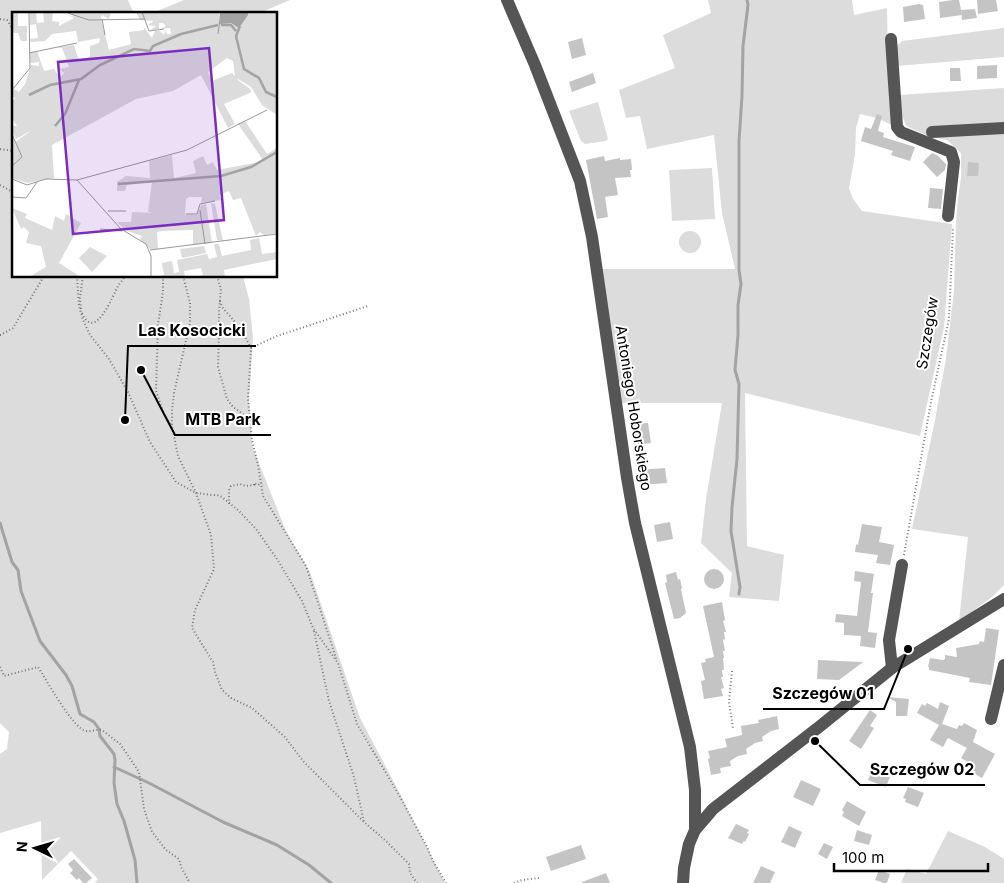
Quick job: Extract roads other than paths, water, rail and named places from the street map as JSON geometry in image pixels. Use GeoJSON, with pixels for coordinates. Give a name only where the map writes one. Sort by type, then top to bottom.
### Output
{"type":"FeatureCollection","features":[{"type":"Feature","properties":{"kind":"street","name":"Antoniego Hoborskiego"},"geometry":{"type":"LineString","coordinates":[[507,0],[580,181],[592,237],[635,523],[690,747],[695,790],[695,830]]}},
{"type":"Feature","properties":{"kind":"street"},"geometry":{"type":"LineString","coordinates":[[891,38],[897,127],[901,132],[951,152],[954,162],[948,216]]}},
{"type":"Feature","properties":{"kind":"street"},"geometry":{"type":"LineString","coordinates":[[932,132],[1004,128]]}},
{"type":"Feature","properties":{"kind":"street"},"geometry":{"type":"LineString","coordinates":[[892,668],[889,640],[902,565]]}},
{"type":"Feature","properties":{"kind":"street"},"geometry":{"type":"LineString","coordinates":[[683,883],[689,844],[695,830],[713,809],[892,668],[1004,599]]}},
{"type":"Feature","properties":{"kind":"street"},"geometry":{"type":"LineString","coordinates":[[991,719],[1004,665]]}},
{"type":"Feature","properties":{"kind":"waterway"},"geometry":{"type":"LineString","coordinates":[[739,594],[740,587],[731,531],[737,459],[739,384],[735,370],[738,305],[741,284],[739,270],[739,141],[747,0]]}},
{"type":"Feature","properties":{"kind":"waterway"},"geometry":{"type":"LineString","coordinates":[[0,523],[12,562],[18,570],[21,591],[40,641],[66,675],[72,686],[80,714],[94,722],[99,729],[100,736],[114,754],[114,783],[117,804],[135,860],[137,883]]}},
{"type":"Feature","properties":{"kind":"waterway"},"geometry":{"type":"LineString","coordinates":[[114,767],[223,822],[277,845],[309,865],[331,883]]}},
{"type":"Feature","properties":{"kind":"place","name":"MTB Park"},"geometry":{"type":"Point","coordinates":[141,370]}},
{"type":"Feature","properties":{"kind":"place","name":"Las Kosocicki"},"geometry":{"type":"Point","coordinates":[125,420]}},
{"type":"Feature","properties":{"kind":"place","name":"Szczegów 01"},"geometry":{"type":"Point","coordinates":[908,649]}},
{"type":"Feature","properties":{"kind":"place","name":"Szczegów 02"},"geometry":{"type":"Point","coordinates":[815,741]}}]}
